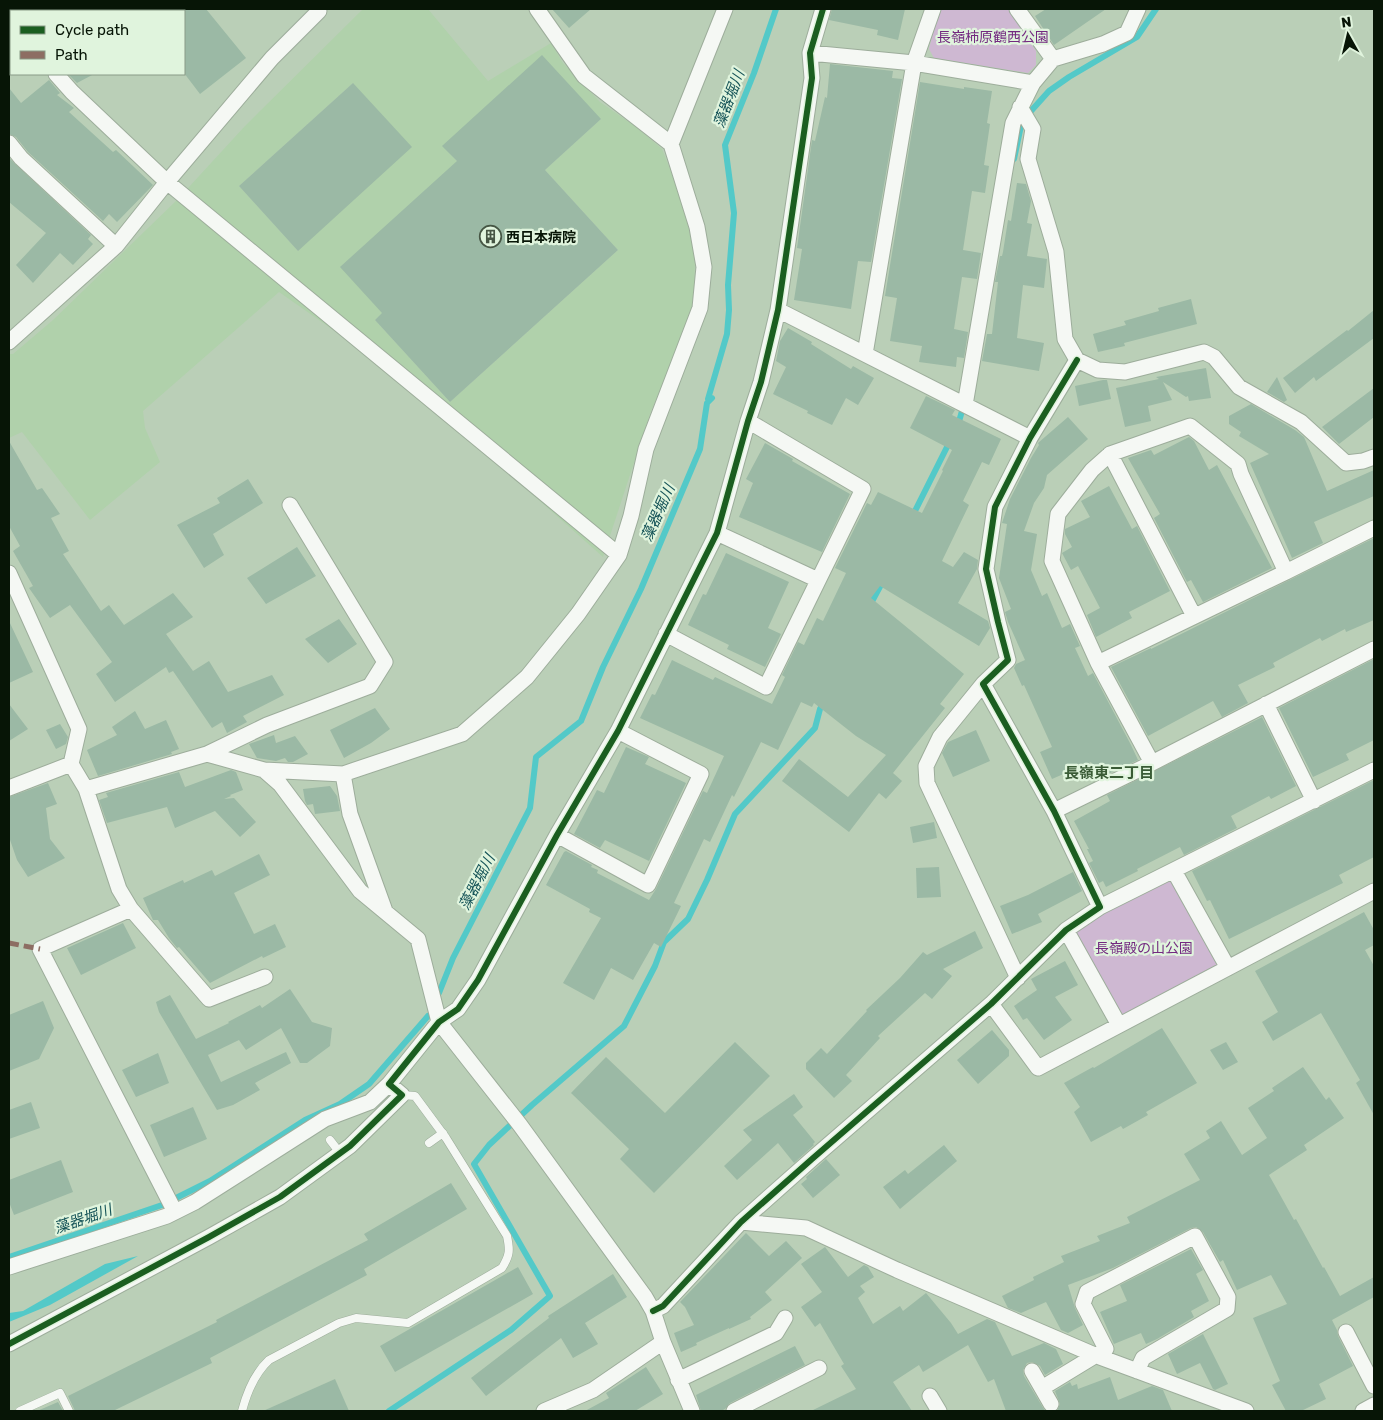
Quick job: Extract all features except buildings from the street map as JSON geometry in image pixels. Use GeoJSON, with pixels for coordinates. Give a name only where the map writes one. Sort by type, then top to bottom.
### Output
{"type":"FeatureCollection","features":[{"type":"Feature","properties":{"kind":"street"},"geometry":{"type":"LineString","coordinates":[[207,754],[264,770],[343,774],[462,734],[527,677],[578,614],[619,555],[631,516],[646,449],[700,308],[704,267],[698,227],[671,144],[584,76],[537,9]]}},
{"type":"Feature","properties":{"kind":"street"},"geometry":{"type":"LineString","coordinates":[[671,144],[725,9]]}},
{"type":"Feature","properties":{"kind":"street"},"geometry":{"type":"LineString","coordinates":[[9,1267],[167,1216],[196,1202],[325,1120],[370,1102],[389,1084],[439,1022],[458,1009],[478,980],[557,835],[618,732],[717,533],[748,421],[761,382],[778,310],[812,78],[810,52],[823,9]]}},
{"type":"Feature","properties":{"kind":"street"},"geometry":{"type":"LineString","coordinates":[[865,354],[914,63],[933,9]]}},
{"type":"Feature","properties":{"kind":"street"},"geometry":{"type":"LineString","coordinates":[[1017,9],[1053,59]]}},
{"type":"Feature","properties":{"kind":"street"},"geometry":{"type":"LineString","coordinates":[[965,405],[1013,123],[1033,83],[1053,59],[1103,44],[1127,33],[1138,9]]}},
{"type":"Feature","properties":{"kind":"street"},"geometry":{"type":"LineString","coordinates":[[9,342],[116,246],[167,182],[272,58],[319,11]]}},
{"type":"Feature","properties":{"kind":"street"},"geometry":{"type":"LineString","coordinates":[[810,52],[914,63],[1033,83]]}},
{"type":"Feature","properties":{"kind":"street"},"geometry":{"type":"LineString","coordinates":[[57,75],[72,92],[167,182],[619,555]]}},
{"type":"Feature","properties":{"kind":"street"},"geometry":{"type":"LineString","coordinates":[[1020,107],[1034,129],[1028,159],[1056,252],[1066,339],[1077,360],[1098,370],[1125,372],[1204,352],[1214,357],[1239,387],[1301,422],[1346,463],[1363,462],[1374,457]]}},
{"type":"Feature","properties":{"kind":"street"},"geometry":{"type":"LineString","coordinates":[[9,143],[21,158],[116,246]]}},
{"type":"Feature","properties":{"kind":"street"},"geometry":{"type":"LineString","coordinates":[[778,310],[1030,438]]}},
{"type":"Feature","properties":{"kind":"street"},"geometry":{"type":"LineString","coordinates":[[1018,978],[927,783],[926,766],[940,737],[984,684],[1008,660],[986,569],[994,506],[1030,438],[1077,360]]}},
{"type":"Feature","properties":{"kind":"street"},"geometry":{"type":"LineString","coordinates":[[666,634],[766,687],[863,489],[748,421]]}},
{"type":"Feature","properties":{"kind":"street"},"geometry":{"type":"LineString","coordinates":[[1152,763],[1098,663],[1052,561],[1058,514],[1092,470],[1110,454],[1190,426],[1238,464],[1286,572]]}},
{"type":"Feature","properties":{"kind":"street"},"geometry":{"type":"LineString","coordinates":[[1110,454],[1194,616]]}},
{"type":"Feature","properties":{"kind":"street"},"geometry":{"type":"LineString","coordinates":[[86,789],[207,754],[267,725],[370,686],[385,662],[290,504]]}},
{"type":"Feature","properties":{"kind":"street"},"geometry":{"type":"LineString","coordinates":[[1098,663],[1374,528]]}},
{"type":"Feature","properties":{"kind":"street"},"geometry":{"type":"LineString","coordinates":[[717,533],[818,580]]}},
{"type":"Feature","properties":{"kind":"street"},"geometry":{"type":"LineString","coordinates":[[9,573],[79,730],[72,764],[86,789],[119,889],[131,909],[209,999],[265,977]]}},
{"type":"Feature","properties":{"kind":"street"},"geometry":{"type":"LineString","coordinates":[[1054,810],[1152,763],[1374,649]]}},
{"type":"Feature","properties":{"kind":"street"},"geometry":{"type":"LineString","coordinates":[[984,684],[1054,810],[1100,907]]}},
{"type":"Feature","properties":{"kind":"street"},"geometry":{"type":"LineString","coordinates":[[1266,704],[1314,801]]}},
{"type":"Feature","properties":{"kind":"street"},"geometry":{"type":"LineString","coordinates":[[557,835],[648,885],[701,774],[618,732]]}},
{"type":"Feature","properties":{"kind":"street"},"geometry":{"type":"LineString","coordinates":[[9,788],[72,764]]}},
{"type":"Feature","properties":{"kind":"street"},"geometry":{"type":"LineString","coordinates":[[264,770],[280,784],[360,891],[418,939],[439,1022],[526,1133],[645,1297],[653,1311],[663,1342],[692,1411]]}},
{"type":"Feature","properties":{"kind":"street"},"geometry":{"type":"LineString","coordinates":[[653,1311],[664,1306],[741,1222],[991,1004],[1066,930],[1100,907],[1374,770]]}},
{"type":"Feature","properties":{"kind":"street"},"geometry":{"type":"LineString","coordinates":[[343,774],[350,814],[386,912]]}},
{"type":"Feature","properties":{"kind":"street"},"geometry":{"type":"LineString","coordinates":[[1174,871],[1228,968]]}},
{"type":"Feature","properties":{"kind":"street"},"geometry":{"type":"LineString","coordinates":[[991,1004],[1038,1068],[1374,891]]}},
{"type":"Feature","properties":{"kind":"street"},"geometry":{"type":"LineString","coordinates":[[131,909],[40,949],[175,1212]]}},
{"type":"Feature","properties":{"kind":"street"},"geometry":{"type":"LineString","coordinates":[[1066,930],[1119,1025]]}},
{"type":"Feature","properties":{"kind":"street"},"geometry":{"type":"LineString","coordinates":[[9,1344],[280,1197],[350,1146],[402,1095],[389,1084]]}},
{"type":"Feature","properties":{"kind":"street"},"geometry":{"type":"LineString","coordinates":[[741,1222],[806,1228],[897,1270],[1097,1356],[1246,1411]]}},
{"type":"Feature","properties":{"kind":"street"},"geometry":{"type":"LineString","coordinates":[[1042,1388],[1106,1349],[1083,1304],[1087,1292],[1195,1236],[1228,1298],[1227,1309],[1143,1358],[1137,1371]]}},
{"type":"Feature","properties":{"kind":"street"},"geometry":{"type":"LineString","coordinates":[[678,1380],[776,1333],[785,1318]]}},
{"type":"Feature","properties":{"kind":"street"},"geometry":{"type":"LineString","coordinates":[[1346,1332],[1374,1386]]}},
{"type":"Feature","properties":{"kind":"street"},"geometry":{"type":"LineString","coordinates":[[544,1411],[593,1390],[663,1342]]}},
{"type":"Feature","properties":{"kind":"street"},"geometry":{"type":"LineString","coordinates":[[734,1411],[819,1368]]}},
{"type":"Feature","properties":{"kind":"street"},"geometry":{"type":"LineString","coordinates":[[1032,1371],[1051,1404]]}},
{"type":"Feature","properties":{"kind":"street"},"geometry":{"type":"LineString","coordinates":[[930,1396],[938,1411]]}},
{"type":"Feature","properties":{"kind":"street"},"geometry":{"type":"LineString","coordinates":[[1362,1411],[1374,1404]]}},
{"type":"Feature","properties":{"kind":"lane"},"geometry":{"type":"LineString","coordinates":[[242,1411],[248,1390],[262,1367],[269,1360],[339,1324],[356,1318],[408,1322],[502,1268],[509,1257],[507,1236],[443,1133],[415,1096],[402,1095]]}},
{"type":"Feature","properties":{"kind":"lane"},"geometry":{"type":"LineString","coordinates":[[429,1142],[443,1133]]}},
{"type":"Feature","properties":{"kind":"lane"},"geometry":{"type":"LineString","coordinates":[[330,1140],[340,1153]]}},
{"type":"Feature","properties":{"kind":"lane"},"geometry":{"type":"LineString","coordinates":[[20,1411],[60,1393],[69,1411]]}},
{"type":"Feature","properties":{"kind":"shaded area"},"geometry":{"type":"Polygon","coordinates":[[[363,9],[428,9],[488,81],[551,43],[563,63],[600,102],[636,127],[662,149],[677,187],[695,250],[694,311],[651,411],[603,557],[461,431],[366,353],[279,292],[143,411],[145,428],[160,462],[90,520],[22,432],[9,438],[9,354],[13,354],[53,320],[177,200],[245,126],[363,9]],[[353,83],[239,186],[298,251],[353,83]],[[601,119],[443,146],[499,207],[375,320],[450,402],[618,250],[545,170],[601,119]]]}},
{"type":"Feature","properties":{"kind":"green space","name":"長嶺柿原鶴西公園"},"geometry":{"type":"Polygon","coordinates":[[[939,9],[1008,9],[1036,51],[1036,65],[1028,73],[934,58],[929,49],[939,9]]]}},
{"type":"Feature","properties":{"kind":"green space","name":"長嶺殿の山公園"},"geometry":{"type":"Polygon","coordinates":[[[1174,871],[1228,968],[1119,1025],[1066,930],[1174,871]]]}},
{"type":"Feature","properties":{"kind":"water"},"geometry":{"type":"Polygon","coordinates":[[[138,1256],[50,1305],[9,1322],[9,1313],[23,1311],[105,1264],[138,1256]]]}},
{"type":"Feature","properties":{"kind":"waterway","name":"藻器堀川"},"geometry":{"type":"LineString","coordinates":[[439,993],[453,958],[530,808],[536,757],[581,721],[603,667],[641,589],[700,449],[707,403],[712,398],[708,399],[727,334],[729,310],[728,285],[734,213],[725,145],[754,73],[776,9]]}},
{"type":"Feature","properties":{"kind":"waterway"},"geometry":{"type":"LineString","coordinates":[[1014,159],[1022,121],[1049,91],[1137,37],[1156,9]]}},
{"type":"Feature","properties":{"kind":"waterway"},"geometry":{"type":"LineString","coordinates":[[958,425],[964,404]]}},
{"type":"Feature","properties":{"kind":"waterway"},"geometry":{"type":"LineString","coordinates":[[912,517],[950,441]]}},
{"type":"Feature","properties":{"kind":"waterway"},"geometry":{"type":"LineString","coordinates":[[869,607],[883,581]]}},
{"type":"Feature","properties":{"kind":"waterway"},"geometry":{"type":"LineString","coordinates":[[389,1411],[511,1330],[550,1296],[474,1164],[489,1145],[532,1105],[624,1026],[655,966],[664,942],[688,919],[735,814],[815,728],[824,702]]}},
{"type":"Feature","properties":{"kind":"waterway","name":"藻器堀川"},"geometry":{"type":"LineString","coordinates":[[178,1197],[210,1181],[305,1120],[340,1104],[369,1084],[428,1016]]}},
{"type":"Feature","properties":{"kind":"waterway","name":"藻器堀川"},"geometry":{"type":"LineString","coordinates":[[9,1257],[165,1204]]}},
{"type":"Feature","properties":{"kind":"marked path"},"geometry":{"type":"LineString","coordinates":[[9,943],[40,949]]}},
{"type":"Feature","properties":{"kind":"cycle path"},"geometry":{"type":"LineString","coordinates":[[9,1344],[280,1197],[350,1146],[402,1095],[389,1084],[439,1022],[458,1009],[478,980],[557,835],[618,731],[717,533],[748,421],[761,382],[778,310],[812,78],[810,53],[823,9]]}},
{"type":"Feature","properties":{"kind":"cycle path"},"geometry":{"type":"LineString","coordinates":[[653,1311],[663,1306],[741,1222],[991,1004],[1066,930],[1100,907],[1054,811],[983,684],[1008,660],[986,569],[995,507],[1030,438],[1077,360]]}},
{"type":"Feature","properties":{"kind":"place","name":"西日本病院"},"geometry":{"type":"Point","coordinates":[490,237]}},
{"type":"Feature","properties":{"kind":"district","name":"長嶺東二丁目"},"geometry":{"type":"Point","coordinates":[1109,773]}}]}
